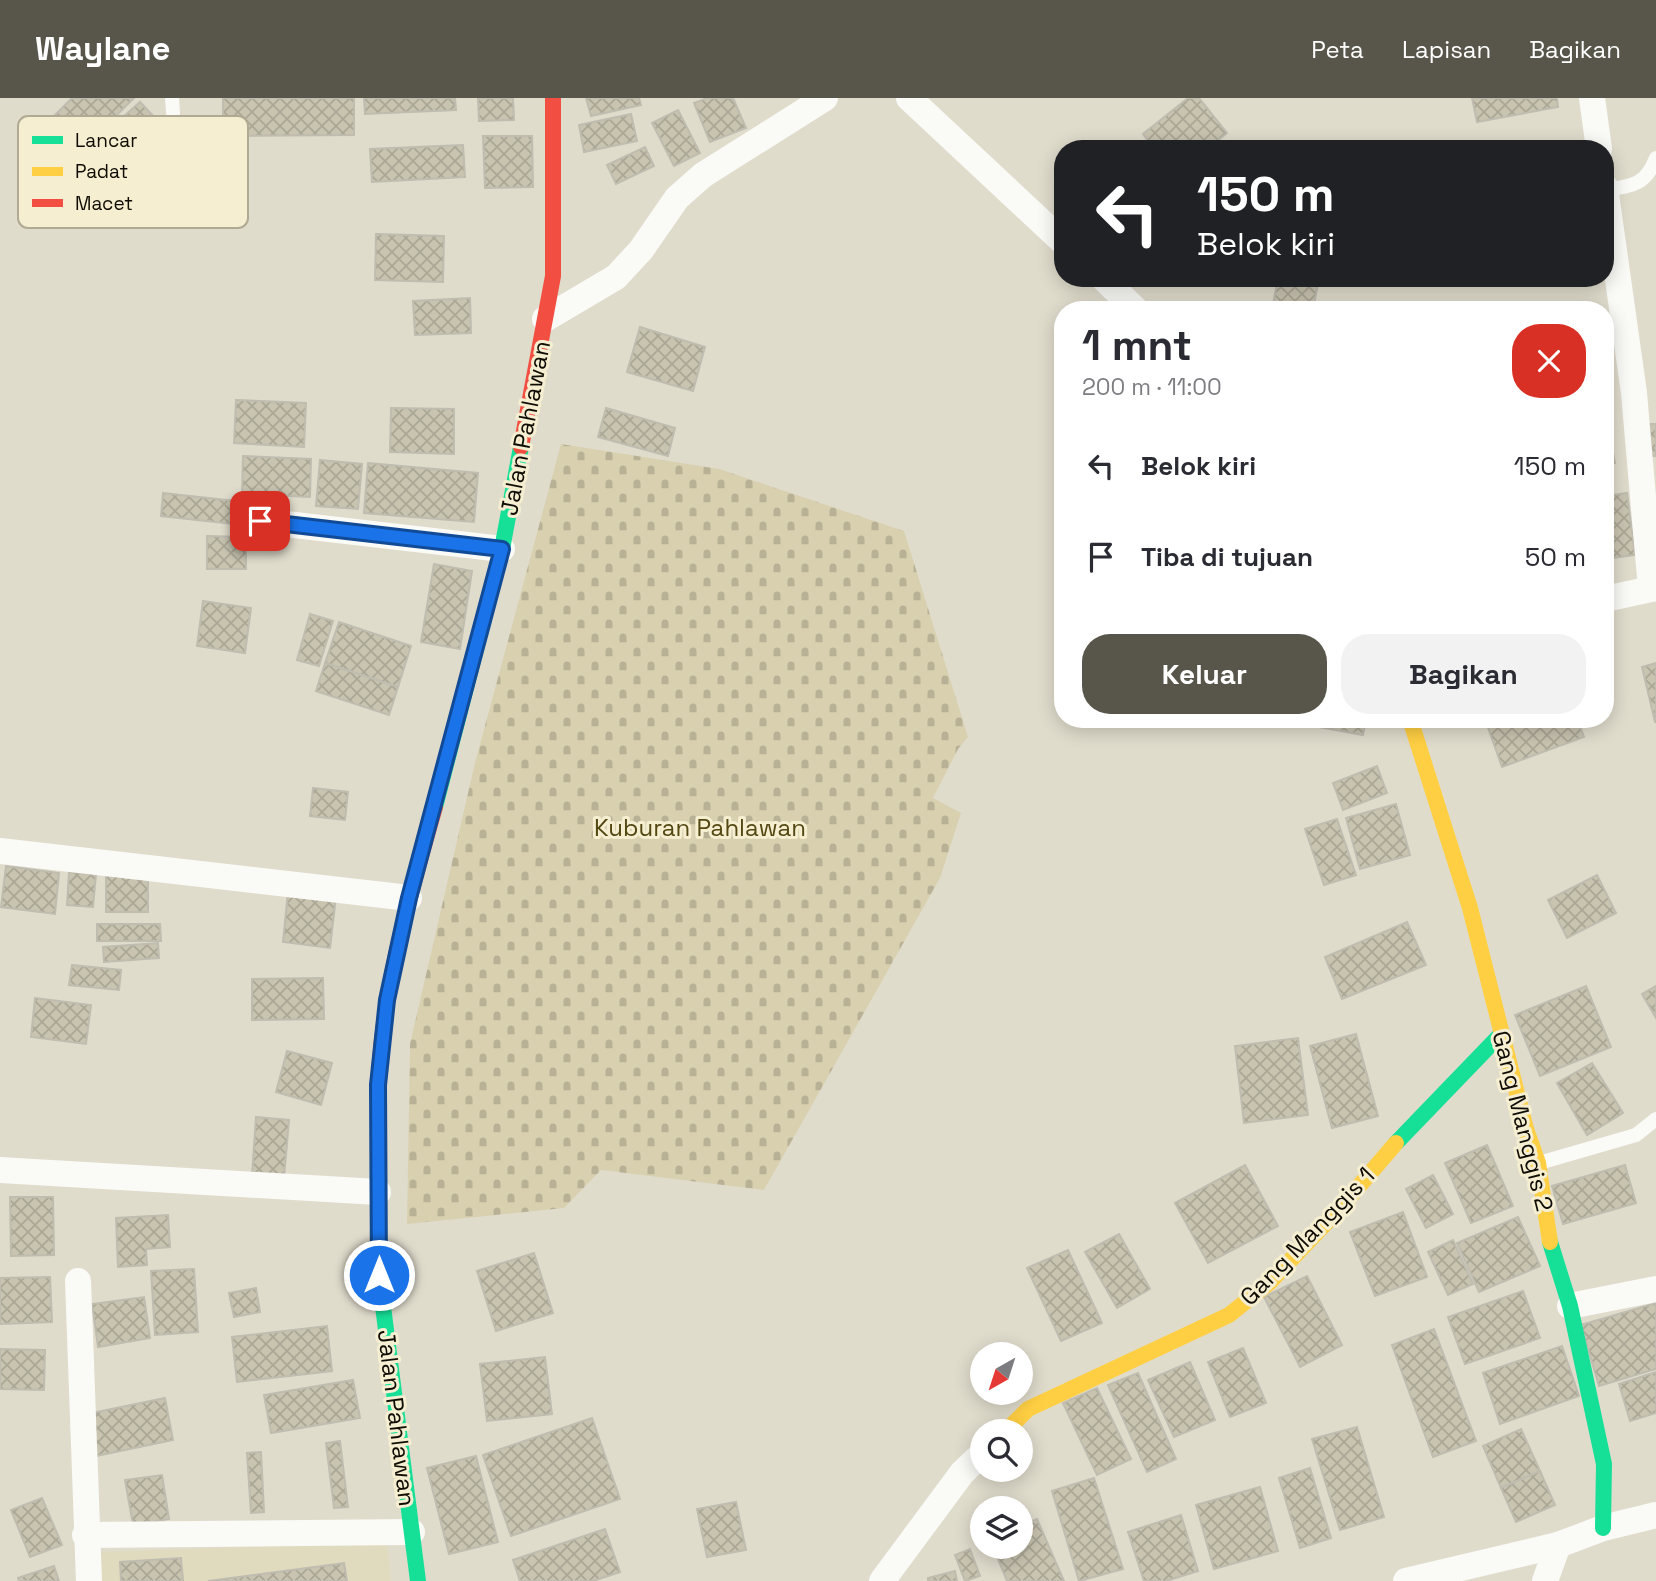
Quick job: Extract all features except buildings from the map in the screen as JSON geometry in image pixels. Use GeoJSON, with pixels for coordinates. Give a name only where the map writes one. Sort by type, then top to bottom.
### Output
{"type":"FeatureCollection","features":[{"type":"Feature","properties":{"kind":"main road","name":"Jalan Pahlawan"},"geometry":{"type":"LineString","coordinates":[[418,1581],[379,1275],[378,1085],[387,1000],[409,898],[502,549],[553,276],[553,98]]}},
{"type":"Feature","properties":{"kind":"main road","name":"Gang Manggis 2"},"geometry":{"type":"LineString","coordinates":[[1413,728],[1470,908],[1538,1163],[1551,1246],[1570,1306],[1604,1464],[1603,1528]]}},
{"type":"Feature","properties":{"kind":"main road","name":"Gang Manggis 1"},"geometry":{"type":"LineString","coordinates":[[1018,1419],[1028,1409],[1076,1384],[1229,1315],[1269,1283],[1342,1206],[1410,1126],[1502,1034]]}},
{"type":"Feature","properties":{"kind":"street"},"geometry":{"type":"LineString","coordinates":[[545,319],[615,277],[641,250],[677,198],[703,175],[825,98]]}},
{"type":"Feature","properties":{"kind":"street"},"geometry":{"type":"LineString","coordinates":[[909,98],[1054,234]]}},
{"type":"Feature","properties":{"kind":"street"},"geometry":{"type":"LineString","coordinates":[[1592,98],[1598,140]]}},
{"type":"Feature","properties":{"kind":"street"},"geometry":{"type":"LineString","coordinates":[[1614,252],[1634,393],[1653,589],[1614,597]]}},
{"type":"Feature","properties":{"kind":"street"},"geometry":{"type":"LineString","coordinates":[[1112,287],[1127,301]]}},
{"type":"Feature","properties":{"kind":"street"},"geometry":{"type":"LineString","coordinates":[[260,521],[502,549]]}},
{"type":"Feature","properties":{"kind":"street"},"geometry":{"type":"LineString","coordinates":[[0,851],[409,898]]}},
{"type":"Feature","properties":{"kind":"street"},"geometry":{"type":"LineString","coordinates":[[0,1170],[378,1192]]}},
{"type":"Feature","properties":{"kind":"street"},"geometry":{"type":"LineString","coordinates":[[78,1281],[85,1535],[89,1581]]}},
{"type":"Feature","properties":{"kind":"street"},"geometry":{"type":"LineString","coordinates":[[1570,1306],[1656,1289]]}},
{"type":"Feature","properties":{"kind":"street"},"geometry":{"type":"LineString","coordinates":[[882,1581],[970,1465]]}},
{"type":"Feature","properties":{"kind":"street"},"geometry":{"type":"LineString","coordinates":[[1406,1581],[1558,1545],[1603,1528],[1656,1515]]}},
{"type":"Feature","properties":{"kind":"street"},"geometry":{"type":"LineString","coordinates":[[85,1535],[412,1532]]}},
{"type":"Feature","properties":{"kind":"street"},"geometry":{"type":"LineString","coordinates":[[1545,1581],[1558,1545]]}},
{"type":"Feature","properties":{"kind":"lane"},"geometry":{"type":"LineString","coordinates":[[1614,187],[1639,185],[1649,174],[1656,158]]}},
{"type":"Feature","properties":{"kind":"lane"},"geometry":{"type":"LineString","coordinates":[[1538,1163],[1636,1135],[1656,1119]]}},
{"type":"Feature","properties":{"kind":"shaded area"},"geometry":{"type":"Polygon","coordinates":[[[387,1542],[391,1581],[101,1581],[100,1552],[387,1542]]]}},
{"type":"Feature","properties":{"kind":"green space","name":"Kuburan Pahlawan"},"geometry":{"type":"Polygon","coordinates":[[[561,444],[719,469],[904,531],[968,737],[958,749],[933,798],[961,813],[940,878],[764,1190],[601,1170],[564,1208],[407,1224],[410,1044],[475,763],[561,444]]]}},
{"type":"Feature","properties":{"kind":"traffic: fast"},"geometry":{"type":"LineString","coordinates":[[435,807],[502,549],[521,447]]}},
{"type":"Feature","properties":{"kind":"traffic: fast"},"geometry":{"type":"LineString","coordinates":[[1396,1143],[1502,1033]]}},
{"type":"Feature","properties":{"kind":"traffic: fast"},"geometry":{"type":"LineString","coordinates":[[378,1107],[379,1275],[418,1581]]}},
{"type":"Feature","properties":{"kind":"traffic: fast"},"geometry":{"type":"LineString","coordinates":[[1550,1242],[1570,1306],[1604,1464],[1603,1528]]}},
{"type":"Feature","properties":{"kind":"traffic: slow"},"geometry":{"type":"LineString","coordinates":[[1413,728],[1470,908],[1526,1129],[1538,1163],[1550,1242]]}},
{"type":"Feature","properties":{"kind":"traffic: slow"},"geometry":{"type":"LineString","coordinates":[[1018,1419],[1028,1409],[1229,1315],[1269,1283],[1342,1206],[1396,1143]]}},
{"type":"Feature","properties":{"kind":"traffic: jam"},"geometry":{"type":"LineString","coordinates":[[521,447],[553,276],[553,98]]}},
{"type":"Feature","properties":{"kind":"traffic: jam"},"geometry":{"type":"LineString","coordinates":[[378,1107],[383,1030],[396,955],[435,807]]}},
{"type":"Feature","properties":{"kind":"route"},"geometry":{"type":"LineString","coordinates":[[260,521],[502,549],[438,798],[409,898],[387,1000],[378,1085],[379,1275]]}}]}
